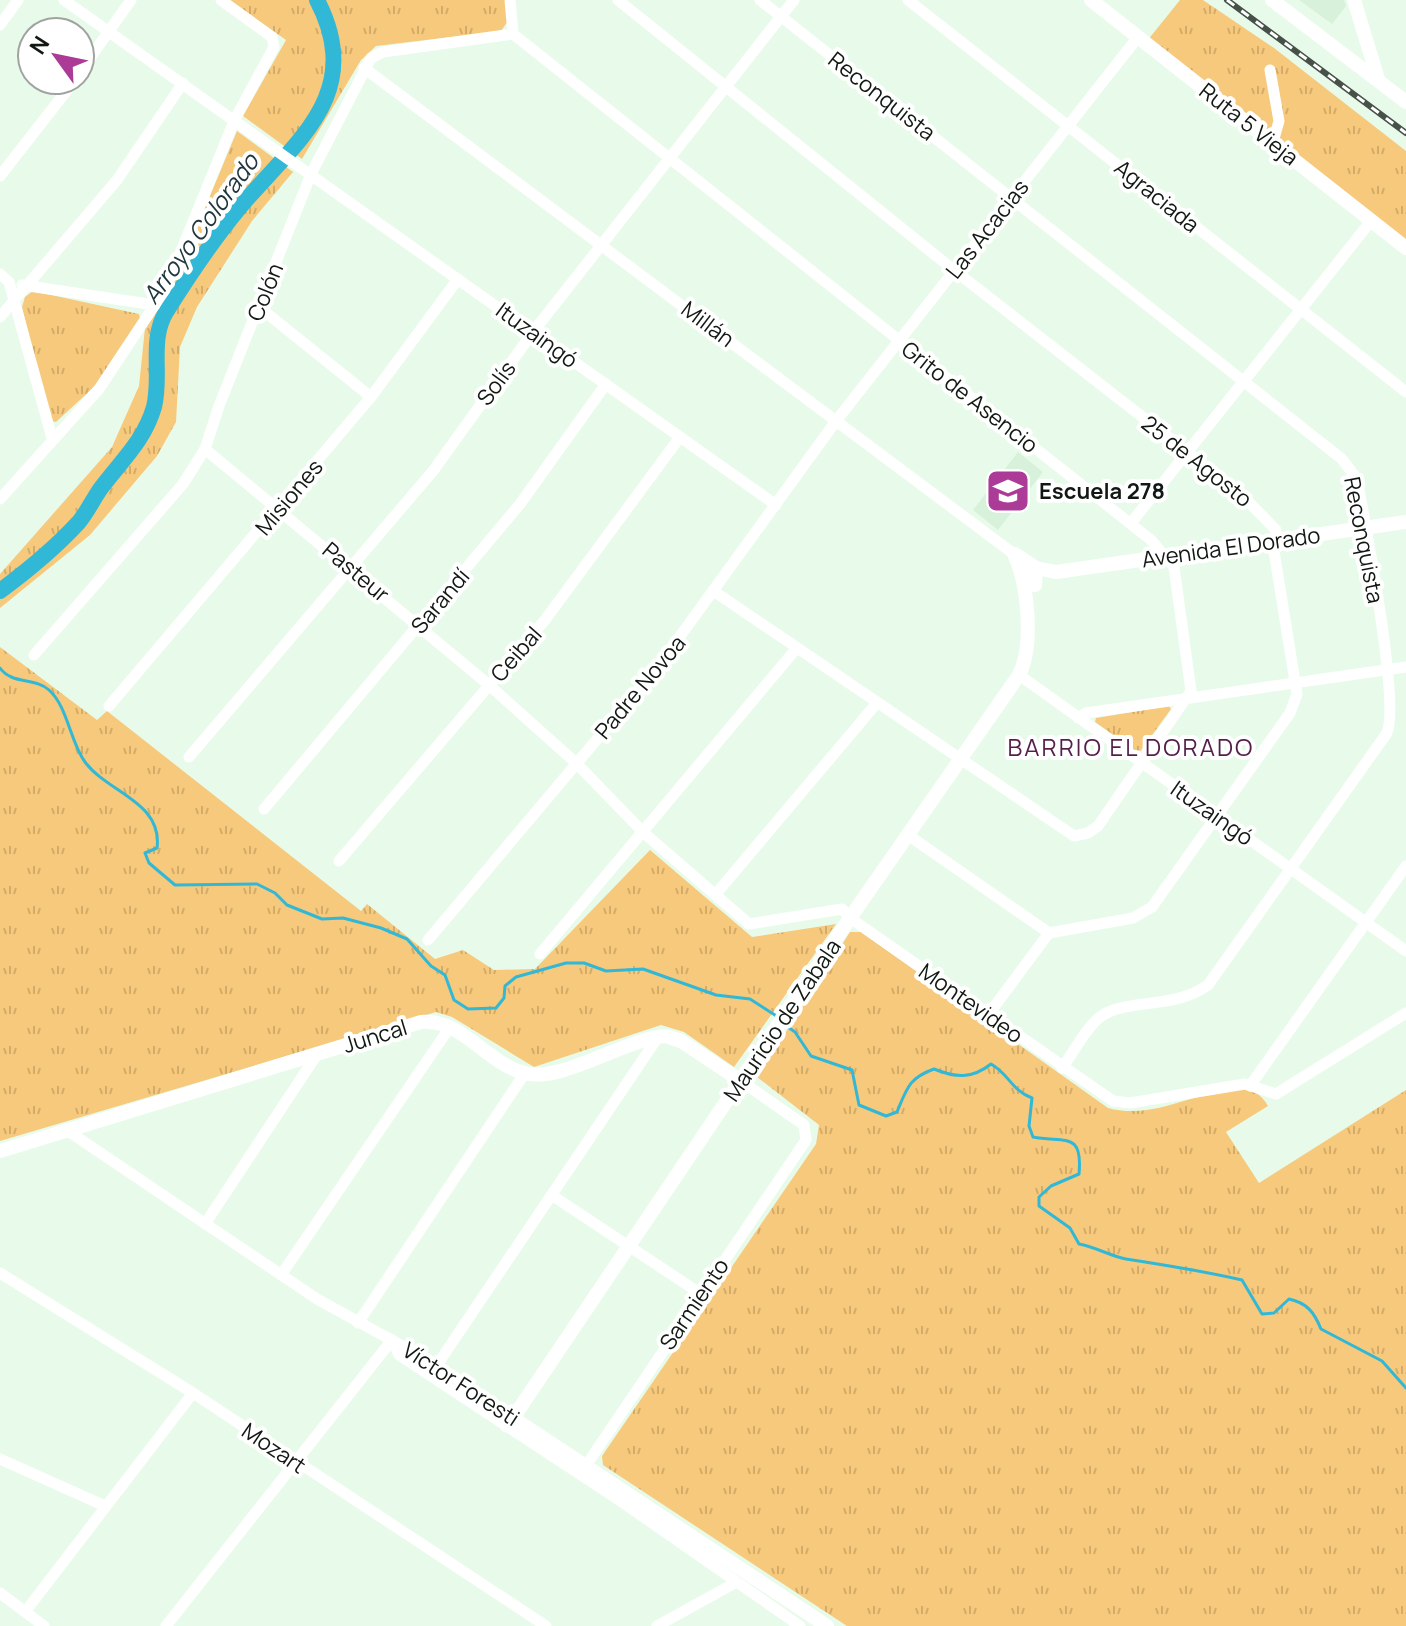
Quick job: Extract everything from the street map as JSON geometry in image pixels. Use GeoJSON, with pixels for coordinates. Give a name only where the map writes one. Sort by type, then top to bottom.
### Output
{"type":"FeatureCollection","features":[{"type":"Feature","properties":{"kind":"street"},"geometry":{"type":"LineString","coordinates":[[0,25],[18,0]]}},
{"type":"Feature","properties":{"kind":"street","name":"Ituzaingó"},"geometry":{"type":"LineString","coordinates":[[64,0],[776,505]]}},
{"type":"Feature","properties":{"kind":"street"},"geometry":{"type":"LineString","coordinates":[[96,49],[131,0]]}},
{"type":"Feature","properties":{"kind":"street"},"geometry":{"type":"LineString","coordinates":[[0,499],[99,389],[166,288],[235,119],[274,47],[272,37],[221,0]]}},
{"type":"Feature","properties":{"kind":"street"},"geometry":{"type":"LineString","coordinates":[[364,68],[383,52],[504,38],[513,34],[510,0]]}},
{"type":"Feature","properties":{"kind":"street","name":"25 de Agosto"},"geometry":{"type":"LineString","coordinates":[[618,0],[1186,452],[1266,517],[1276,530],[1297,694],[1290,713],[1148,911],[1133,918],[1049,933]]}},
{"type":"Feature","properties":{"kind":"street","name":"Reconquista"},"geometry":{"type":"LineString","coordinates":[[760,0],[1350,466],[1357,479],[1391,710],[1387,733],[1208,985],[1185,1000],[1111,1011],[1099,1018],[1062,1068]]}},
{"type":"Feature","properties":{"kind":"street","name":"Solís"},"geometry":{"type":"LineString","coordinates":[[189,757],[433,471],[533,332],[794,0]]}},
{"type":"Feature","properties":{"kind":"street","name":"Agraciada"},"geometry":{"type":"LineString","coordinates":[[908,0],[1406,392]]}},
{"type":"Feature","properties":{"kind":"street","name":"Ruta 5 Vieja"},"geometry":{"type":"LineString","coordinates":[[1091,0],[1406,248]]}},
{"type":"Feature","properties":{"kind":"street"},"geometry":{"type":"LineString","coordinates":[[1272,0],[1406,102]]}},
{"type":"Feature","properties":{"kind":"street"},"geometry":{"type":"LineString","coordinates":[[1354,0],[1378,79]]}},
{"type":"Feature","properties":{"kind":"street","name":"Grito de Asencio"},"geometry":{"type":"LineString","coordinates":[[513,34],[1131,523],[1166,555]]}},
{"type":"Feature","properties":{"kind":"street","name":"Las Acacias"},"geometry":{"type":"LineString","coordinates":[[836,421],[1138,37]]}},
{"type":"Feature","properties":{"kind":"street","name":"Colón"},"geometry":{"type":"LineString","coordinates":[[34,655],[183,484],[205,449],[311,174],[364,68]]}},
{"type":"Feature","properties":{"kind":"street","name":"Millán"},"geometry":{"type":"LineString","coordinates":[[364,68],[1014,554],[1036,568],[1056,572]]}},
{"type":"Feature","properties":{"kind":"street"},"geometry":{"type":"LineString","coordinates":[[1270,70],[1279,121],[1273,142]]}},
{"type":"Feature","properties":{"kind":"street"},"geometry":{"type":"LineString","coordinates":[[0,317],[117,180],[183,83]]}},
{"type":"Feature","properties":{"kind":"street"},"geometry":{"type":"LineString","coordinates":[[0,176],[62,96]]}},
{"type":"Feature","properties":{"kind":"street"},"geometry":{"type":"LineString","coordinates":[[1131,523],[1371,221]]}},
{"type":"Feature","properties":{"kind":"street"},"geometry":{"type":"LineString","coordinates":[[5,278],[26,286],[155,305]]}},
{"type":"Feature","properties":{"kind":"street"},"geometry":{"type":"LineString","coordinates":[[5,278],[14,300],[52,438]]}},
{"type":"Feature","properties":{"kind":"street","name":"Misiones"},"geometry":{"type":"LineString","coordinates":[[109,706],[371,397],[458,279]]}},
{"type":"Feature","properties":{"kind":"street"},"geometry":{"type":"LineString","coordinates":[[259,307],[371,397]]}},
{"type":"Feature","properties":{"kind":"street","name":"Sarandí"},"geometry":{"type":"LineString","coordinates":[[264,809],[520,504],[606,384]]}},
{"type":"Feature","properties":{"kind":"street","name":"Padre Novoa"},"geometry":{"type":"LineString","coordinates":[[428,940],[657,668],[836,421]]}},
{"type":"Feature","properties":{"kind":"street","name":"Ceibal"},"geometry":{"type":"LineString","coordinates":[[339,861],[574,583],[680,437]]}},
{"type":"Feature","properties":{"kind":"street","name":"Pasteur"},"geometry":{"type":"LineString","coordinates":[[205,449],[349,566],[575,762]]}},
{"type":"Feature","properties":{"kind":"street","name":"Avenida El Dorado"},"geometry":{"type":"LineString","coordinates":[[1056,572],[1406,522]]}},
{"type":"Feature","properties":{"kind":"street","name":"Mauricio de Zabala"},"geometry":{"type":"LineString","coordinates":[[510,1423],[850,918],[1019,675],[1029,653],[1024,604],[1027,580],[1014,554]]}},
{"type":"Feature","properties":{"kind":"street"},"geometry":{"type":"LineString","coordinates":[[715,592],[1074,836],[1088,833],[1098,826],[1189,698],[1192,684],[1174,567],[1166,555]]}},
{"type":"Feature","properties":{"kind":"street"},"geometry":{"type":"LineString","coordinates":[[1027,580],[1036,568]]}},
{"type":"Feature","properties":{"kind":"street"},"geometry":{"type":"LineString","coordinates":[[1027,580],[1056,572]]}},
{"type":"Feature","properties":{"kind":"street"},"geometry":{"type":"LineString","coordinates":[[540,954],[796,649]]}},
{"type":"Feature","properties":{"kind":"street"},"geometry":{"type":"LineString","coordinates":[[1078,718],[1086,713],[1406,667]]}},
{"type":"Feature","properties":{"kind":"street","name":"Ituzaingó"},"geometry":{"type":"LineString","coordinates":[[1019,675],[1406,951]]}},
{"type":"Feature","properties":{"kind":"street"},"geometry":{"type":"LineString","coordinates":[[715,895],[876,704]]}},
{"type":"Feature","properties":{"kind":"street","name":"Montevideo"},"geometry":{"type":"LineString","coordinates":[[575,762],[644,833],[749,924],[839,907],[850,918],[1062,1068],[1120,1103],[1250,1086],[1276,1094],[1406,1013]]}},
{"type":"Feature","properties":{"kind":"street"},"geometry":{"type":"LineString","coordinates":[[908,835],[1049,933],[988,1015]]}},
{"type":"Feature","properties":{"kind":"street"},"geometry":{"type":"LineString","coordinates":[[1250,1086],[1406,866]]}},
{"type":"Feature","properties":{"kind":"street","name":"Juncal"},"geometry":{"type":"LineString","coordinates":[[0,1151],[421,1022],[436,1022],[450,1027],[525,1073]]}},
{"type":"Feature","properties":{"kind":"street"},"geometry":{"type":"LineString","coordinates":[[281,1275],[450,1027]]}},
{"type":"Feature","properties":{"kind":"street"},"geometry":{"type":"LineString","coordinates":[[358,1323],[525,1073],[548,1074],[658,1037],[674,1037],[741,1081]]}},
{"type":"Feature","properties":{"kind":"street"},"geometry":{"type":"LineString","coordinates":[[437,1365],[658,1037]]}},
{"type":"Feature","properties":{"kind":"street"},"geometry":{"type":"LineString","coordinates":[[205,1224],[318,1053]]}},
{"type":"Feature","properties":{"kind":"street","name":"Sarmiento"},"geometry":{"type":"LineString","coordinates":[[583,1470],[799,1151],[808,1133],[804,1125],[741,1081]]}},
{"type":"Feature","properties":{"kind":"street"},"geometry":{"type":"LineString","coordinates":[[68,1131],[281,1275],[358,1323],[392,1340],[166,1626]]}},
{"type":"Feature","properties":{"kind":"street"},"geometry":{"type":"LineString","coordinates":[[553,1196],[701,1294]]}},
{"type":"Feature","properties":{"kind":"street","name":"Mozart"},"geometry":{"type":"LineString","coordinates":[[0,1273],[193,1393],[546,1626]]}},
{"type":"Feature","properties":{"kind":"street","name":"Víctor Foresti"},"geometry":{"type":"LineString","coordinates":[[392,1340],[437,1365],[510,1423]]}},
{"type":"Feature","properties":{"kind":"street","name":"Víctor Foresti"},"geometry":{"type":"LineString","coordinates":[[392,1340],[399,1355],[827,1626]]}},
{"type":"Feature","properties":{"kind":"street"},"geometry":{"type":"LineString","coordinates":[[25,1612],[193,1393]]}},
{"type":"Feature","properties":{"kind":"street"},"geometry":{"type":"LineString","coordinates":[[0,1459],[105,1506]]}},
{"type":"Feature","properties":{"kind":"street","name":"Víctor Foresti"},"geometry":{"type":"LineString","coordinates":[[583,1470],[735,1583],[800,1626]]}},
{"type":"Feature","properties":{"kind":"street"},"geometry":{"type":"LineString","coordinates":[[657,1626],[735,1583]]}},
{"type":"Feature","properties":{"kind":"street"},"geometry":{"type":"LineString","coordinates":[[0,1593],[44,1626]]}},
{"type":"Feature","properties":{"kind":"shaded area"},"geometry":{"type":"Polygon","coordinates":[[[1299,0],[1344,0],[1346,6],[1332,24],[1299,0]]]}},
{"type":"Feature","properties":{"kind":"shaded area","name":"Escuela 278"},"geometry":{"type":"Polygon","coordinates":[[[1018,452],[1043,472],[998,530],[973,510],[1018,452]]]}},
{"type":"Feature","properties":{"kind":"green space"},"geometry":{"type":"Polygon","coordinates":[[[229,0],[505,0],[508,21],[501,31],[376,46],[361,60],[302,159],[243,116],[286,40],[229,0]]]}},
{"type":"Feature","properties":{"kind":"green space"},"geometry":{"type":"Polygon","coordinates":[[[1180,0],[1203,0],[1274,48],[1406,151],[1406,245],[1147,41],[1180,0]]]}},
{"type":"Feature","properties":{"kind":"green space"},"geometry":{"type":"Polygon","coordinates":[[[237,131],[293,172],[252,221],[197,307],[180,347],[176,422],[157,456],[90,535],[0,608],[0,574],[112,447],[139,386],[145,328],[175,280],[237,131]]]}},
{"type":"Feature","properties":{"kind":"green space"},"geometry":{"type":"Polygon","coordinates":[[[33,291],[139,314],[140,319],[95,386],[56,422],[50,421],[22,307],[25,297],[33,291]]]}},
{"type":"Feature","properties":{"kind":"green space"},"geometry":{"type":"Polygon","coordinates":[[[0,647],[97,720],[107,711],[361,911],[367,904],[435,959],[463,950],[494,970],[535,969],[650,850],[752,937],[836,924],[734,1067],[684,1032],[661,1025],[534,1067],[452,1017],[436,1012],[0,1141],[0,647]]]}},
{"type":"Feature","properties":{"kind":"green space"},"geometry":{"type":"Polygon","coordinates":[[[1169,706],[1171,709],[1139,753],[1095,722],[1096,718],[1169,706]]]}},
{"type":"Feature","properties":{"kind":"green space"},"geometry":{"type":"Polygon","coordinates":[[[850,932],[861,932],[1108,1108],[1142,1111],[1227,1090],[1248,1089],[1255,1092],[1268,1106],[1226,1132],[1259,1183],[1406,1090],[1406,1626],[847,1626],[603,1465],[602,1456],[816,1144],[819,1125],[757,1077],[850,932]]]}},
{"type":"Feature","properties":{"kind":"waterway","name":"Arroyo Colorado"},"geometry":{"type":"LineString","coordinates":[[0,591],[78,523],[138,440],[154,407],[158,334],[166,312],[240,207],[283,160],[318,114],[329,89],[334,63],[330,33],[317,0]]}},
{"type":"Feature","properties":{"kind":"waterway"},"geometry":{"type":"LineString","coordinates":[[0,668],[11,677],[43,686],[55,697],[85,762],[95,773],[132,799],[152,820],[157,832],[157,848],[145,853],[149,863],[175,885],[257,884],[275,893],[287,905],[322,919],[343,918],[407,939],[431,966],[445,975],[454,1000],[468,1009],[496,1008],[504,998],[505,986],[516,977],[566,963],[584,963],[606,971],[643,969],[716,995],[750,999],[778,1017]]}},
{"type":"Feature","properties":{"kind":"waterway"},"geometry":{"type":"LineString","coordinates":[[785,1025],[795,1032],[811,1056],[852,1070],[859,1105],[886,1116],[897,1112],[910,1085],[926,1072],[934,1069],[964,1076],[991,1064],[1019,1091],[1032,1098],[1029,1126],[1033,1137],[1070,1142],[1078,1151],[1079,1174],[1051,1186],[1039,1197],[1039,1206],[1070,1228],[1079,1244],[1126,1259],[1242,1280],[1262,1314],[1274,1313],[1289,1299],[1301,1303],[1313,1313],[1321,1329],[1382,1361],[1406,1388]]}},
{"type":"Feature","properties":{"kind":"railway"},"geometry":{"type":"LineString","coordinates":[[1227,0],[1406,133]]}},
{"type":"Feature","properties":{"kind":"place","name":"Escuela 278"},"geometry":{"type":"Point","coordinates":[1008,491]}},
{"type":"Feature","properties":{"kind":"district","name":"BARRIO EL DORADO"},"geometry":{"type":"Point","coordinates":[1131,748]}}]}
